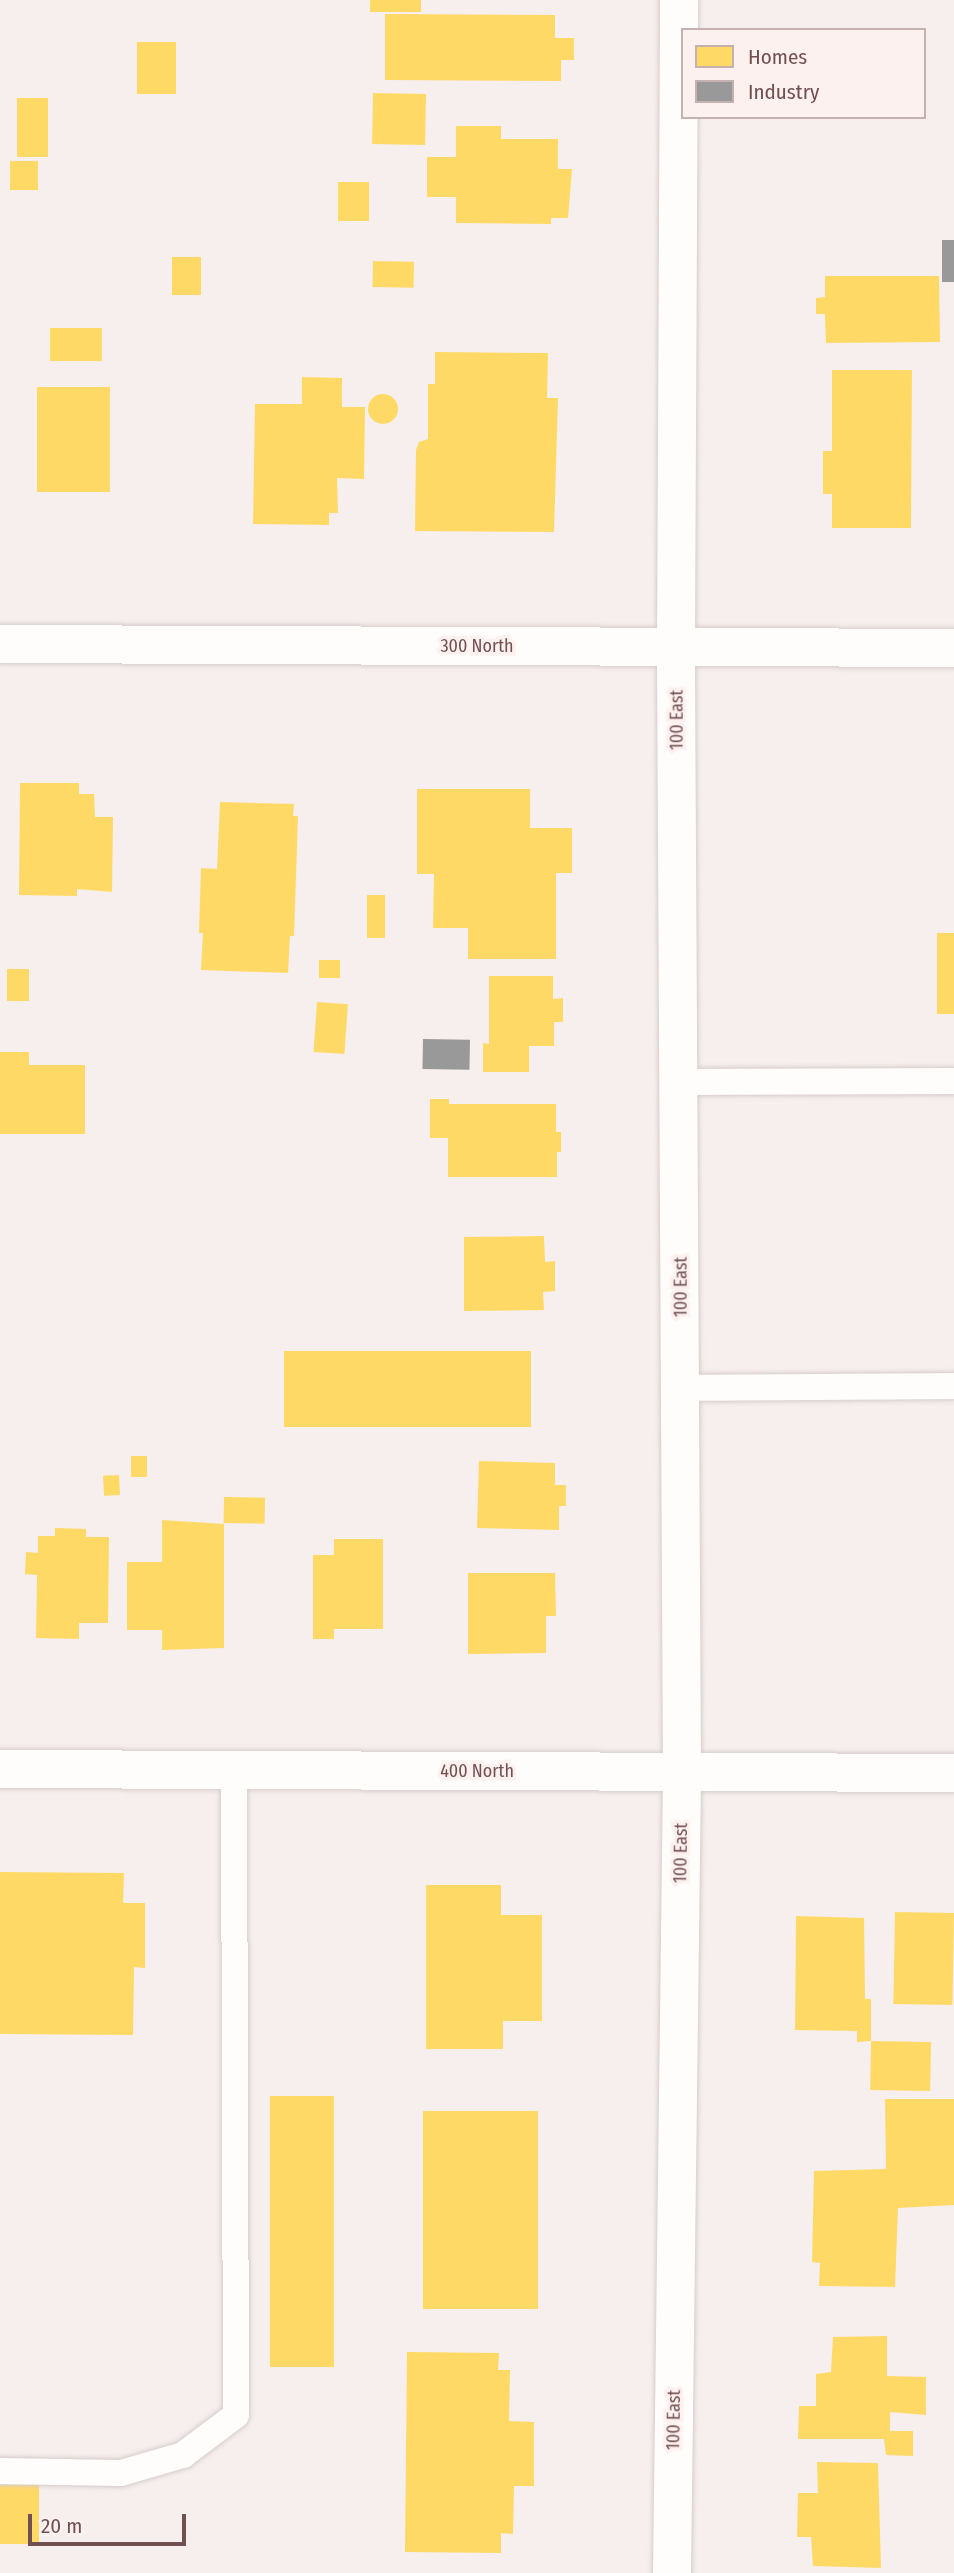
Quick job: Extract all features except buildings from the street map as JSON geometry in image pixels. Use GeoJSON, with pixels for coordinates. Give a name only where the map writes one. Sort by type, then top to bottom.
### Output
{"type":"FeatureCollection","features":[{"type":"Feature","properties":{"kind":"street","name":"100 East"},"geometry":{"type":"LineString","coordinates":[[672,2573],[682,1772],[676,647],[679,0]]}},
{"type":"Feature","properties":{"kind":"street","name":"300 North"},"geometry":{"type":"LineString","coordinates":[[0,644],[954,648]]}},
{"type":"Feature","properties":{"kind":"street","name":"400 North"},"geometry":{"type":"LineString","coordinates":[[0,1769],[954,1773]]}},
{"type":"Feature","properties":{"kind":"lane"},"geometry":{"type":"LineString","coordinates":[[680,1082],[954,1081]]}},
{"type":"Feature","properties":{"kind":"lane"},"geometry":{"type":"LineString","coordinates":[[681,1388],[954,1386]]}},
{"type":"Feature","properties":{"kind":"lane"},"geometry":{"type":"LineString","coordinates":[[0,2471],[121,2473],[183,2455],[236,2415],[234,1770]]}}]}
